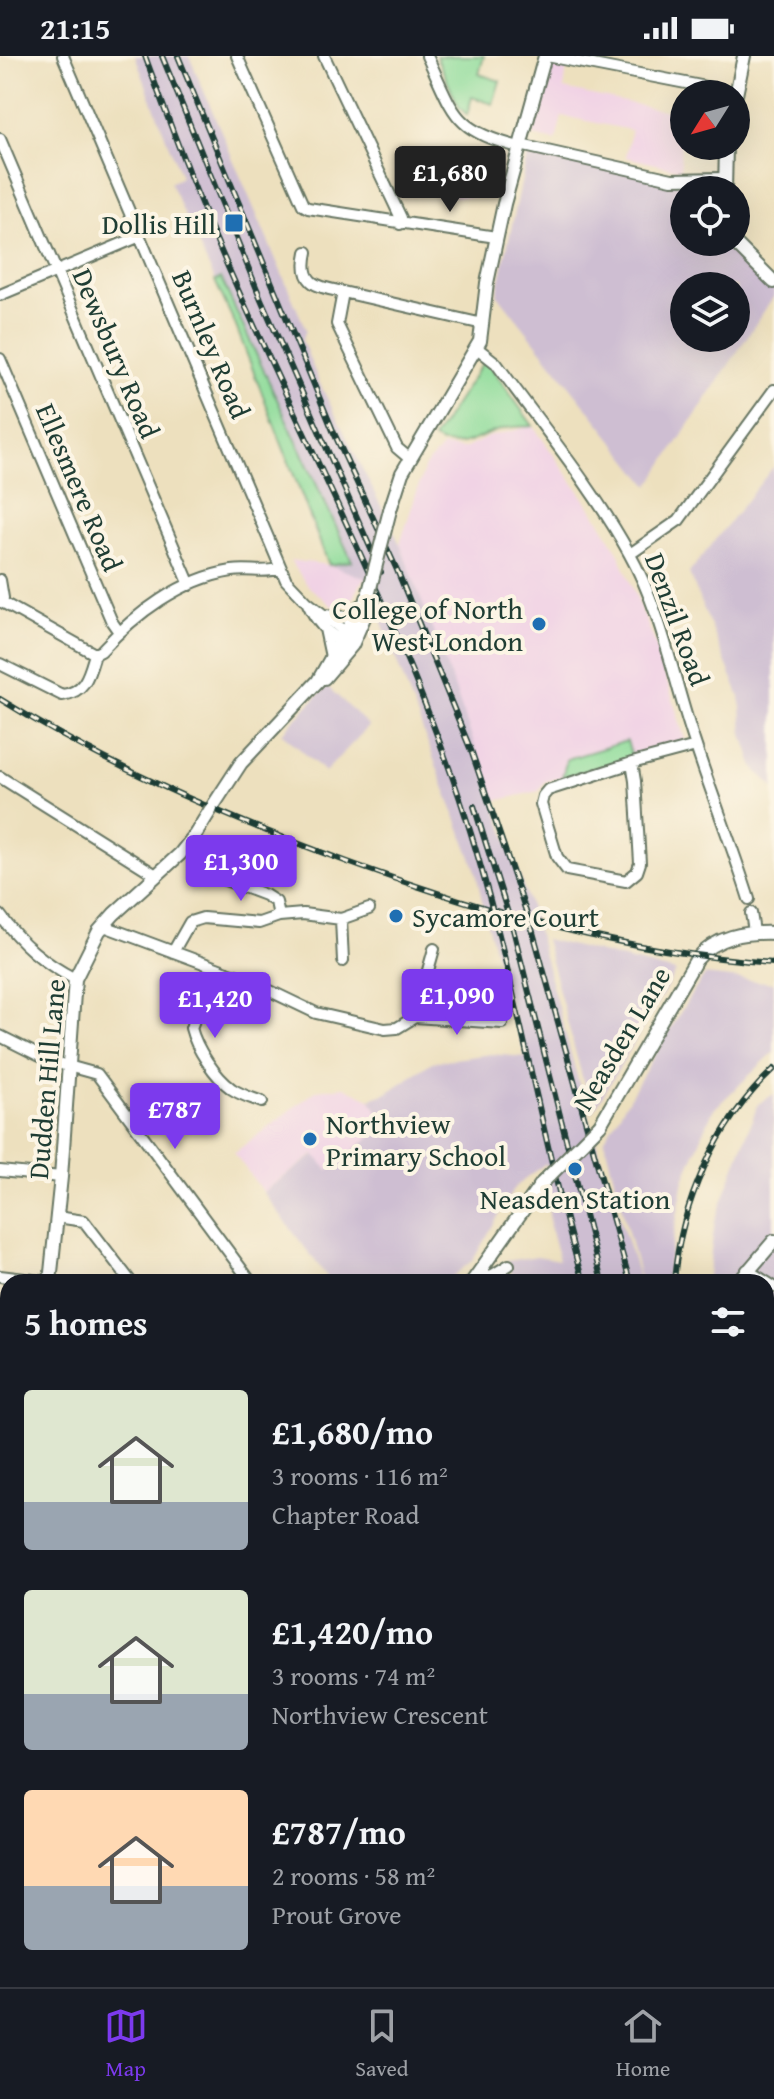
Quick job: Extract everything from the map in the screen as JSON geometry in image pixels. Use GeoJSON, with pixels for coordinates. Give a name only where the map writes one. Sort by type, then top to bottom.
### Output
{"type":"FeatureCollection","features":[{"type":"Feature","properties":{"kind":"main road","name":"Dudden Hill Lane"},"geometry":{"type":"LineString","coordinates":[[51,1274],[75,979],[104,926],[180,854],[241,763],[318,681],[331,657],[366,613],[364,602],[397,483],[477,348],[496,237],[546,56]]}},
{"type":"Feature","properties":{"kind":"main road"},"geometry":{"type":"LineString","coordinates":[[739,80],[744,56]]}},
{"type":"Feature","properties":{"kind":"main road"},"geometry":{"type":"LineString","coordinates":[[750,256],[773,277]]}},
{"type":"Feature","properties":{"kind":"main road","name":"Dudden Hill Lane"},"geometry":{"type":"LineString","coordinates":[[318,681],[326,677],[352,645],[346,637]]}},
{"type":"Feature","properties":{"kind":"main road","name":"Neasden Lane"},"geometry":{"type":"LineString","coordinates":[[479,1274],[542,1183],[600,1125],[707,946],[754,932],[774,933]]}},
{"type":"Feature","properties":{"kind":"main road"},"geometry":{"type":"LineString","coordinates":[[744,1274],[774,1241]]}},
{"type":"Feature","properties":{"kind":"street","name":"Burnley Road"},"geometry":{"type":"LineString","coordinates":[[63,56],[286,580],[346,637]]}},
{"type":"Feature","properties":{"kind":"street"},"geometry":{"type":"LineString","coordinates":[[237,56],[303,205],[313,210],[496,237]]}},
{"type":"Feature","properties":{"kind":"street"},"geometry":{"type":"LineString","coordinates":[[324,56],[401,218],[400,224]]}},
{"type":"Feature","properties":{"kind":"street"},"geometry":{"type":"LineString","coordinates":[[427,56],[456,116],[465,126],[488,139],[670,179]]}},
{"type":"Feature","properties":{"kind":"street"},"geometry":{"type":"LineString","coordinates":[[546,56],[670,81]]}},
{"type":"Feature","properties":{"kind":"street","name":"Dewsbury Road"},"geometry":{"type":"LineString","coordinates":[[0,139],[190,585]]}},
{"type":"Feature","properties":{"kind":"street"},"geometry":{"type":"LineString","coordinates":[[0,295],[138,237]]}},
{"type":"Feature","properties":{"kind":"street"},"geometry":{"type":"LineString","coordinates":[[307,252],[305,276],[324,288],[483,324]]}},
{"type":"Feature","properties":{"kind":"street"},"geometry":{"type":"LineString","coordinates":[[343,292],[337,324],[397,448],[410,459]]}},
{"type":"Feature","properties":{"kind":"street","name":"Denzil Road"},"geometry":{"type":"LineString","coordinates":[[477,348],[496,363],[599,504],[630,554],[651,601],[696,746],[749,899]]}},
{"type":"Feature","properties":{"kind":"street","name":"Ellesmere Road"},"geometry":{"type":"LineString","coordinates":[[0,359],[112,622],[119,632]]}},
{"type":"Feature","properties":{"kind":"street"},"geometry":{"type":"LineString","coordinates":[[630,554],[679,520],[774,390]]}},
{"type":"Feature","properties":{"kind":"street"},"geometry":{"type":"LineString","coordinates":[[0,664],[62,695],[72,694],[85,683],[95,654],[150,607],[190,585],[234,570],[266,573],[281,568]]}},
{"type":"Feature","properties":{"kind":"street"},"geometry":{"type":"LineString","coordinates":[[0,580],[3,598],[0,602],[95,654]]}},
{"type":"Feature","properties":{"kind":"street","name":"Burnley Road"},"geometry":{"type":"LineString","coordinates":[[307,602],[312,614],[325,629],[346,637]]}},
{"type":"Feature","properties":{"kind":"street"},"geometry":{"type":"LineString","coordinates":[[324,615],[348,617],[364,602]]}},
{"type":"Feature","properties":{"kind":"street","name":"Burnley Road"},"geometry":{"type":"LineString","coordinates":[[325,629],[331,657]]}},
{"type":"Feature","properties":{"kind":"street"},"geometry":{"type":"LineString","coordinates":[[632,763],[640,863],[637,872],[626,881],[575,872],[561,865],[541,804],[548,790],[632,763],[696,746]]}},
{"type":"Feature","properties":{"kind":"street"},"geometry":{"type":"LineString","coordinates":[[0,777],[156,875]]}},
{"type":"Feature","properties":{"kind":"street"},"geometry":{"type":"LineString","coordinates":[[217,877],[276,902],[279,916]]}},
{"type":"Feature","properties":{"kind":"street"},"geometry":{"type":"LineString","coordinates":[[173,952],[190,922],[203,918],[259,923],[279,916],[303,914],[341,919],[369,909]]}},
{"type":"Feature","properties":{"kind":"street"},"geometry":{"type":"LineString","coordinates":[[751,913],[754,932]]}},
{"type":"Feature","properties":{"kind":"street"},"geometry":{"type":"LineString","coordinates":[[0,915],[21,943],[47,964],[75,979]]}},
{"type":"Feature","properties":{"kind":"street"},"geometry":{"type":"LineString","coordinates":[[341,919],[343,961]]}},
{"type":"Feature","properties":{"kind":"street"},"geometry":{"type":"LineString","coordinates":[[104,926],[241,977],[316,1013],[385,1029],[397,1028],[415,1017],[502,1023]]}},
{"type":"Feature","properties":{"kind":"street"},"geometry":{"type":"LineString","coordinates":[[415,1017],[434,949]]}},
{"type":"Feature","properties":{"kind":"street"},"geometry":{"type":"LineString","coordinates":[[214,967],[191,1028],[193,1039],[224,1082],[235,1091],[262,1102]]}},
{"type":"Feature","properties":{"kind":"street"},"geometry":{"type":"LineString","coordinates":[[0,1036],[40,1057],[97,1074],[245,1274]]}},
{"type":"Feature","properties":{"kind":"street"},"geometry":{"type":"LineString","coordinates":[[0,1171],[61,1177]]}},
{"type":"Feature","properties":{"kind":"street"},"geometry":{"type":"LineString","coordinates":[[57,1217],[84,1221],[125,1274]]}},
{"type":"Feature","properties":{"kind":"street"},"geometry":{"type":"LineString","coordinates":[[494,1274],[509,1265]]}},
{"type":"Feature","properties":{"kind":"street"},"geometry":{"type":"LineString","coordinates":[[747,1270],[753,1274]]}},
{"type":"Feature","properties":{"kind":"shaded area"},"geometry":{"type":"Polygon","coordinates":[[[135,56],[189,56],[306,330],[302,340],[319,382],[400,544],[455,689],[531,909],[590,1123],[637,1274],[512,1274],[507,1261],[537,1256],[559,1260],[550,1228],[546,1163],[515,1187],[473,1260],[456,1274],[325,1274],[263,1192],[315,1155],[328,1170],[386,1125],[370,1099],[387,1093],[432,1062],[491,1054],[525,1057],[487,924],[475,868],[365,578],[329,565],[235,324],[170,183],[181,177],[135,56]]]}},
{"type":"Feature","properties":{"kind":"shaded area"},"geometry":{"type":"Polygon","coordinates":[[[552,64],[567,67],[564,89],[667,111],[665,125],[670,126],[670,160],[681,160],[681,170],[626,157],[631,130],[562,116],[556,141],[533,136],[552,64]]]}},
{"type":"Feature","properties":{"kind":"shaded area"},"geometry":{"type":"Polygon","coordinates":[[[527,156],[680,176],[670,176],[670,256],[740,256],[774,287],[774,296],[750,332],[750,272],[670,272],[670,352],[737,352],[649,486],[497,294],[527,156]]]}},
{"type":"Feature","properties":{"kind":"shaded area"},"geometry":{"type":"Polygon","coordinates":[[[440,166],[476,175],[474,183],[497,186],[494,197],[431,193],[426,184],[440,166]]]}},
{"type":"Feature","properties":{"kind":"shaded area","name":"College of North West London"},"geometry":{"type":"Polygon","coordinates":[[[534,427],[600,521],[619,554],[656,645],[685,739],[680,745],[632,758],[627,742],[567,759],[562,777],[544,782],[539,791],[495,801],[400,544],[425,466],[443,447],[464,449],[488,437],[534,427]]]}},
{"type":"Feature","properties":{"kind":"shaded area"},"geometry":{"type":"Polygon","coordinates":[[[774,466],[774,788],[754,768],[743,734],[740,697],[689,573],[774,466]]]}},
{"type":"Feature","properties":{"kind":"shaded area"},"geometry":{"type":"Polygon","coordinates":[[[290,560],[329,565],[365,577],[353,598],[344,605],[333,607],[307,585],[290,560]]]}},
{"type":"Feature","properties":{"kind":"shaded area"},"geometry":{"type":"Polygon","coordinates":[[[327,686],[369,726],[325,772],[282,733],[327,686]]]}},
{"type":"Feature","properties":{"kind":"shaded area"},"geometry":{"type":"Polygon","coordinates":[[[545,939],[676,972],[592,1114],[545,939]]]}},
{"type":"Feature","properties":{"kind":"shaded area"},"geometry":{"type":"Polygon","coordinates":[[[705,975],[774,983],[774,1052],[713,1110],[684,1180],[666,1274],[639,1274],[604,1140],[705,975]]]}},
{"type":"Feature","properties":{"kind":"shaded area","name":"Northview Primary School"},"geometry":{"type":"Polygon","coordinates":[[[344,1087],[370,1099],[386,1125],[328,1170],[314,1155],[263,1192],[234,1153],[317,1090],[344,1087]]]}},
{"type":"Feature","properties":{"kind":"shaded area"},"geometry":{"type":"Polygon","coordinates":[[[774,1094],[774,1274],[708,1274],[715,1221],[758,1104],[774,1094]]]}},
{"type":"Feature","properties":{"kind":"green space"},"geometry":{"type":"Polygon","coordinates":[[[436,56],[484,56],[479,74],[500,81],[493,104],[472,97],[467,115],[459,107],[436,56]]]}},
{"type":"Feature","properties":{"kind":"green space"},"geometry":{"type":"Polygon","coordinates":[[[221,278],[352,561],[329,565],[235,324],[215,281],[221,278]]]}},
{"type":"Feature","properties":{"kind":"green space"},"geometry":{"type":"Polygon","coordinates":[[[483,362],[490,366],[533,426],[507,428],[462,444],[453,445],[433,439],[483,362]]]}},
{"type":"Feature","properties":{"kind":"green space"},"geometry":{"type":"Polygon","coordinates":[[[627,741],[632,758],[562,777],[567,759],[627,741]]]}},
{"type":"Feature","properties":{"kind":"railway"},"geometry":{"type":"LineString","coordinates":[[145,56],[213,233],[396,634],[447,762],[469,826],[504,955],[581,1274]]}},
{"type":"Feature","properties":{"kind":"railway"},"geometry":{"type":"LineString","coordinates":[[162,56],[261,299],[381,572]]}},
{"type":"Feature","properties":{"kind":"railway"},"geometry":{"type":"LineString","coordinates":[[178,56],[334,433],[397,570],[472,753],[533,932],[628,1274]]}},
{"type":"Feature","properties":{"kind":"railway"},"geometry":{"type":"LineString","coordinates":[[0,699],[83,747],[168,789],[256,827],[398,880],[503,913],[610,940],[719,958],[774,963]]}},
{"type":"Feature","properties":{"kind":"railway"},"geometry":{"type":"LineString","coordinates":[[474,806],[513,929],[600,1274]]}},
{"type":"Feature","properties":{"kind":"railway"},"geometry":{"type":"LineString","coordinates":[[675,1274],[684,1223],[704,1166],[735,1114],[774,1069]]}},
{"type":"Feature","properties":{"kind":"place","name":"Dollis Hill"},"geometry":{"type":"Point","coordinates":[234,223]}},
{"type":"Feature","properties":{"kind":"place","name":"College of North West London"},"geometry":{"type":"Point","coordinates":[539,624]}},
{"type":"Feature","properties":{"kind":"place","name":"Sycamore Court"},"geometry":{"type":"Point","coordinates":[396,916]}},
{"type":"Feature","properties":{"kind":"place","name":"Northview Primary School"},"geometry":{"type":"Point","coordinates":[310,1139]}},
{"type":"Feature","properties":{"kind":"place","name":"Neasden Station"},"geometry":{"type":"Point","coordinates":[575,1169]}}]}
